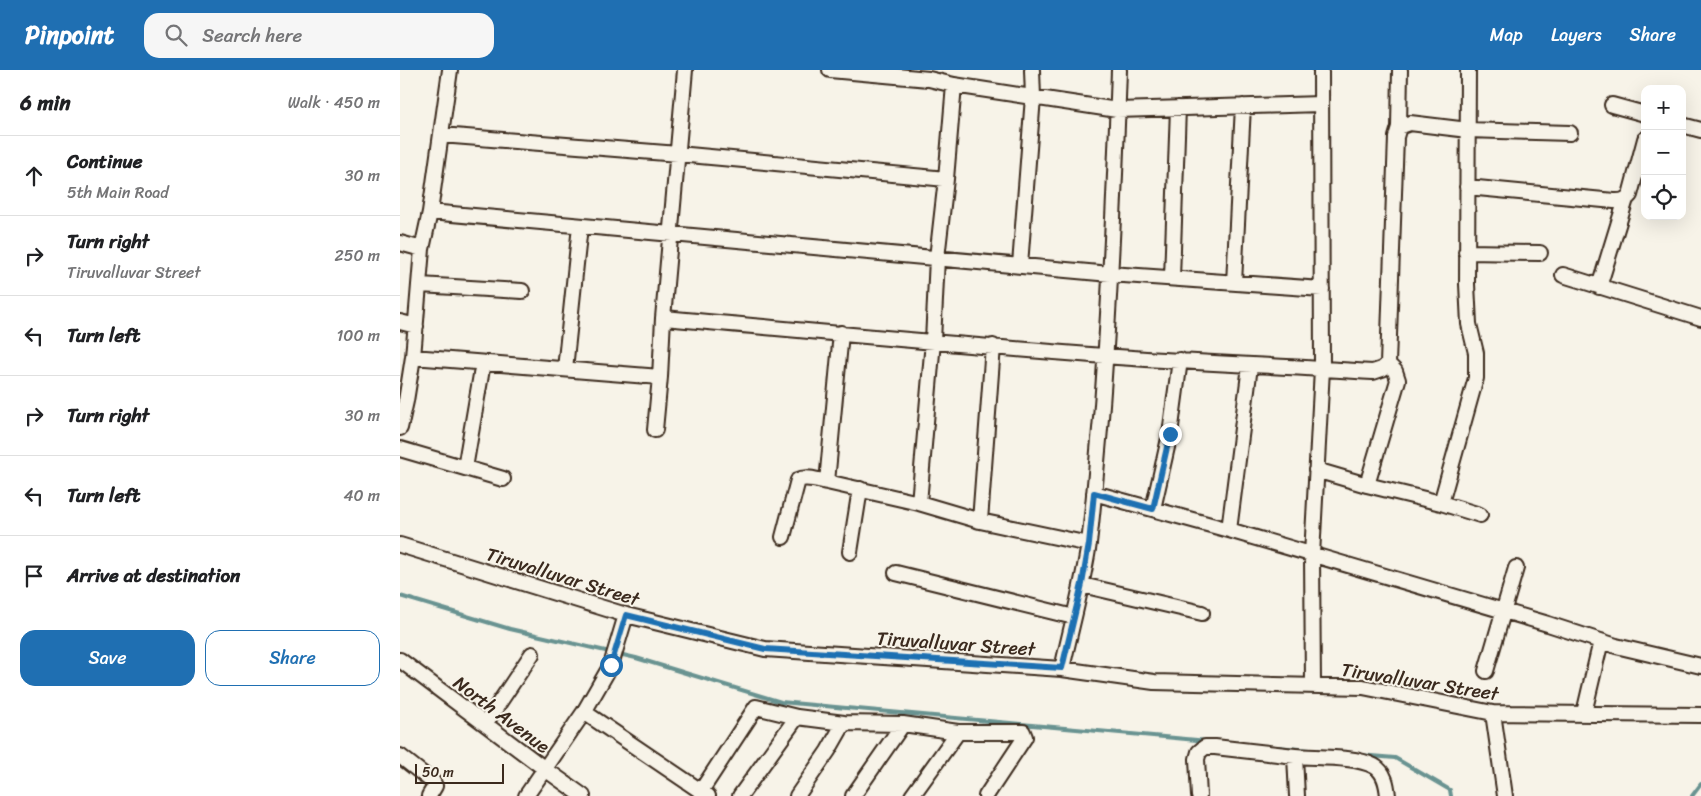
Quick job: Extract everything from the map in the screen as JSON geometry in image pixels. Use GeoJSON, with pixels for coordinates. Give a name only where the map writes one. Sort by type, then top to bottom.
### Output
{"type":"FeatureCollection","features":[{"type":"Feature","properties":{"kind":"street"},"geometry":{"type":"LineString","coordinates":[[400,428],[403,400],[413,357],[422,249],[430,212],[450,70]]}},
{"type":"Feature","properties":{"kind":"street"},"geometry":{"type":"LineString","coordinates":[[655,430],[685,70]]}},
{"type":"Feature","properties":{"kind":"street"},"geometry":{"type":"LineString","coordinates":[[830,70],[929,74],[954,85],[1117,110],[1320,104]]}},
{"type":"Feature","properties":{"kind":"street"},"geometry":{"type":"LineString","coordinates":[[1020,265],[1033,97],[1032,70]]}},
{"type":"Feature","properties":{"kind":"street"},"geometry":{"type":"LineString","coordinates":[[1062,668],[1082,584],[1089,544],[1094,493],[1106,357],[1119,70]]}},
{"type":"Feature","properties":{"kind":"street"},"geometry":{"type":"LineString","coordinates":[[1314,685],[1312,555],[1322,368],[1321,70]]}},
{"type":"Feature","properties":{"kind":"street"},"geometry":{"type":"LineString","coordinates":[[663,318],[1106,357],[1373,372],[1382,370],[1388,364],[1400,70]]}},
{"type":"Feature","properties":{"kind":"street"},"geometry":{"type":"LineString","coordinates":[[1441,503],[1472,398],[1476,378],[1476,354],[1468,318],[1466,252],[1468,70]]}},
{"type":"Feature","properties":{"kind":"street"},"geometry":{"type":"LineString","coordinates":[[919,503],[933,341],[937,258],[954,85]]}},
{"type":"Feature","properties":{"kind":"street"},"geometry":{"type":"LineString","coordinates":[[1612,105],[1641,113]]}},
{"type":"Feature","properties":{"kind":"street"},"geometry":{"type":"LineString","coordinates":[[1234,283],[1243,106]]}},
{"type":"Feature","properties":{"kind":"street"},"geometry":{"type":"LineString","coordinates":[[1172,278],[1178,108]]}},
{"type":"Feature","properties":{"kind":"street"},"geometry":{"type":"LineString","coordinates":[[1399,127],[1410,123],[1468,130],[1570,133]]}},
{"type":"Feature","properties":{"kind":"street"},"geometry":{"type":"LineString","coordinates":[[1686,126],[1701,130]]}},
{"type":"Feature","properties":{"kind":"street"},"geometry":{"type":"LineString","coordinates":[[441,135],[678,154],[946,179]]}},
{"type":"Feature","properties":{"kind":"street"},"geometry":{"type":"LineString","coordinates":[[1599,287],[1626,199],[1630,195],[1641,154]]}},
{"type":"Feature","properties":{"kind":"street"},"geometry":{"type":"LineString","coordinates":[[1467,187],[1614,202],[1626,199]]}},
{"type":"Feature","properties":{"kind":"street"},"geometry":{"type":"LineString","coordinates":[[430,212],[1110,274],[1322,289]]}},
{"type":"Feature","properties":{"kind":"street"},"geometry":{"type":"LineString","coordinates":[[565,370],[580,226]]}},
{"type":"Feature","properties":{"kind":"street"},"geometry":{"type":"LineString","coordinates":[[400,243],[422,249]]}},
{"type":"Feature","properties":{"kind":"street"},"geometry":{"type":"LineString","coordinates":[[1466,252],[1540,254]]}},
{"type":"Feature","properties":{"kind":"street"},"geometry":{"type":"LineString","coordinates":[[1563,275],[1701,318]]}},
{"type":"Feature","properties":{"kind":"street"},"geometry":{"type":"LineString","coordinates":[[420,285],[522,291]]}},
{"type":"Feature","properties":{"kind":"street"},"geometry":{"type":"LineString","coordinates":[[400,322],[416,326]]}},
{"type":"Feature","properties":{"kind":"street"},"geometry":{"type":"LineString","coordinates":[[827,482],[841,333]]}},
{"type":"Feature","properties":{"kind":"street"},"geometry":{"type":"LineString","coordinates":[[980,521],[993,346]]}},
{"type":"Feature","properties":{"kind":"street"},"geometry":{"type":"LineString","coordinates":[[413,357],[660,377]]}},
{"type":"Feature","properties":{"kind":"street"},"geometry":{"type":"LineString","coordinates":[[1153,509],[1170,434],[1180,360]]}},
{"type":"Feature","properties":{"kind":"street"},"geometry":{"type":"LineString","coordinates":[[465,468],[483,363]]}},
{"type":"Feature","properties":{"kind":"street"},"geometry":{"type":"LineString","coordinates":[[1367,485],[1398,380],[1395,371],[1388,364]]}},
{"type":"Feature","properties":{"kind":"street"},"geometry":{"type":"LineString","coordinates":[[1229,530],[1250,366]]}},
{"type":"Feature","properties":{"kind":"street"},"geometry":{"type":"LineString","coordinates":[[400,449],[503,479]]}},
{"type":"Feature","properties":{"kind":"street"},"geometry":{"type":"LineString","coordinates":[[1316,470],[1480,515]]}},
{"type":"Feature","properties":{"kind":"street"},"geometry":{"type":"LineString","coordinates":[[783,538],[798,480],[806,478],[919,503],[980,521],[1089,544]]}},
{"type":"Feature","properties":{"kind":"street"},"geometry":{"type":"LineString","coordinates":[[850,552],[860,489]]}},
{"type":"Feature","properties":{"kind":"street"},"geometry":{"type":"LineString","coordinates":[[1094,493],[1229,530],[1601,641],[1701,666]]}},
{"type":"Feature","properties":{"kind":"street","name":"Tiruvalluvar Street"},"geometry":{"type":"LineString","coordinates":[[400,545],[626,615],[765,649],[1062,668],[1154,682],[1363,686],[1493,714],[1701,715]]}},
{"type":"Feature","properties":{"kind":"street"},"geometry":{"type":"LineString","coordinates":[[1486,670],[1516,568]]}},
{"type":"Feature","properties":{"kind":"street"},"geometry":{"type":"LineString","coordinates":[[896,573],[1074,617]]}},
{"type":"Feature","properties":{"kind":"street"},"geometry":{"type":"LineString","coordinates":[[1082,584],[1202,613]]}},
{"type":"Feature","properties":{"kind":"street"},"geometry":{"type":"LineString","coordinates":[[526,796],[584,712],[611,665],[626,615]]}},
{"type":"Feature","properties":{"kind":"street"},"geometry":{"type":"LineString","coordinates":[[1584,714],[1601,641]]}},
{"type":"Feature","properties":{"kind":"street"},"geometry":{"type":"LineString","coordinates":[[485,724],[532,654]]}},
{"type":"Feature","properties":{"kind":"street","name":"North Avenue"},"geometry":{"type":"LineString","coordinates":[[400,660],[583,796]]}},
{"type":"Feature","properties":{"kind":"street"},"geometry":{"type":"LineString","coordinates":[[584,712],[704,794],[756,707],[797,717],[844,723],[903,724],[958,732],[1021,732],[1025,737],[986,796]]}},
{"type":"Feature","properties":{"kind":"street"},"geometry":{"type":"LineString","coordinates":[[1493,714],[1502,764],[1505,796]]}},
{"type":"Feature","properties":{"kind":"street"},"geometry":{"type":"LineString","coordinates":[[740,796],[797,717]]}},
{"type":"Feature","properties":{"kind":"street"},"geometry":{"type":"LineString","coordinates":[[797,796],[828,751],[844,723]]}},
{"type":"Feature","properties":{"kind":"street"},"geometry":{"type":"LineString","coordinates":[[853,796],[903,724]]}},
{"type":"Feature","properties":{"kind":"street"},"geometry":{"type":"LineString","coordinates":[[912,796],[958,732]]}},
{"type":"Feature","properties":{"kind":"street"},"geometry":{"type":"LineString","coordinates":[[1199,796],[1197,759],[1199,752],[1205,747],[1360,761],[1375,767],[1383,775],[1388,796]]}},
{"type":"Feature","properties":{"kind":"street"},"geometry":{"type":"LineString","coordinates":[[400,756],[433,782],[435,786],[429,796]]}},
{"type":"Feature","properties":{"kind":"street"},"geometry":{"type":"LineString","coordinates":[[1296,756],[1297,796]]}},
{"type":"Feature","properties":{"kind":"waterway"},"geometry":{"type":"LineString","coordinates":[[400,596],[510,629],[636,658],[781,702],[1208,741]]}},
{"type":"Feature","properties":{"kind":"waterway"},"geometry":{"type":"LineString","coordinates":[[1277,747],[1310,750]]}},
{"type":"Feature","properties":{"kind":"waterway"},"geometry":{"type":"LineString","coordinates":[[1359,755],[1395,758],[1450,790],[1451,796]]}},
{"type":"Feature","properties":{"kind":"waterway"},"geometry":{"type":"LineString","coordinates":[[1692,796],[1701,784]]}},
{"type":"Feature","properties":{"kind":"route"},"geometry":{"type":"LineString","coordinates":[[611,665],[626,615],[765,649],[1062,668],[1082,584],[1089,544],[1094,493],[1153,509],[1170,434]]}}]}
